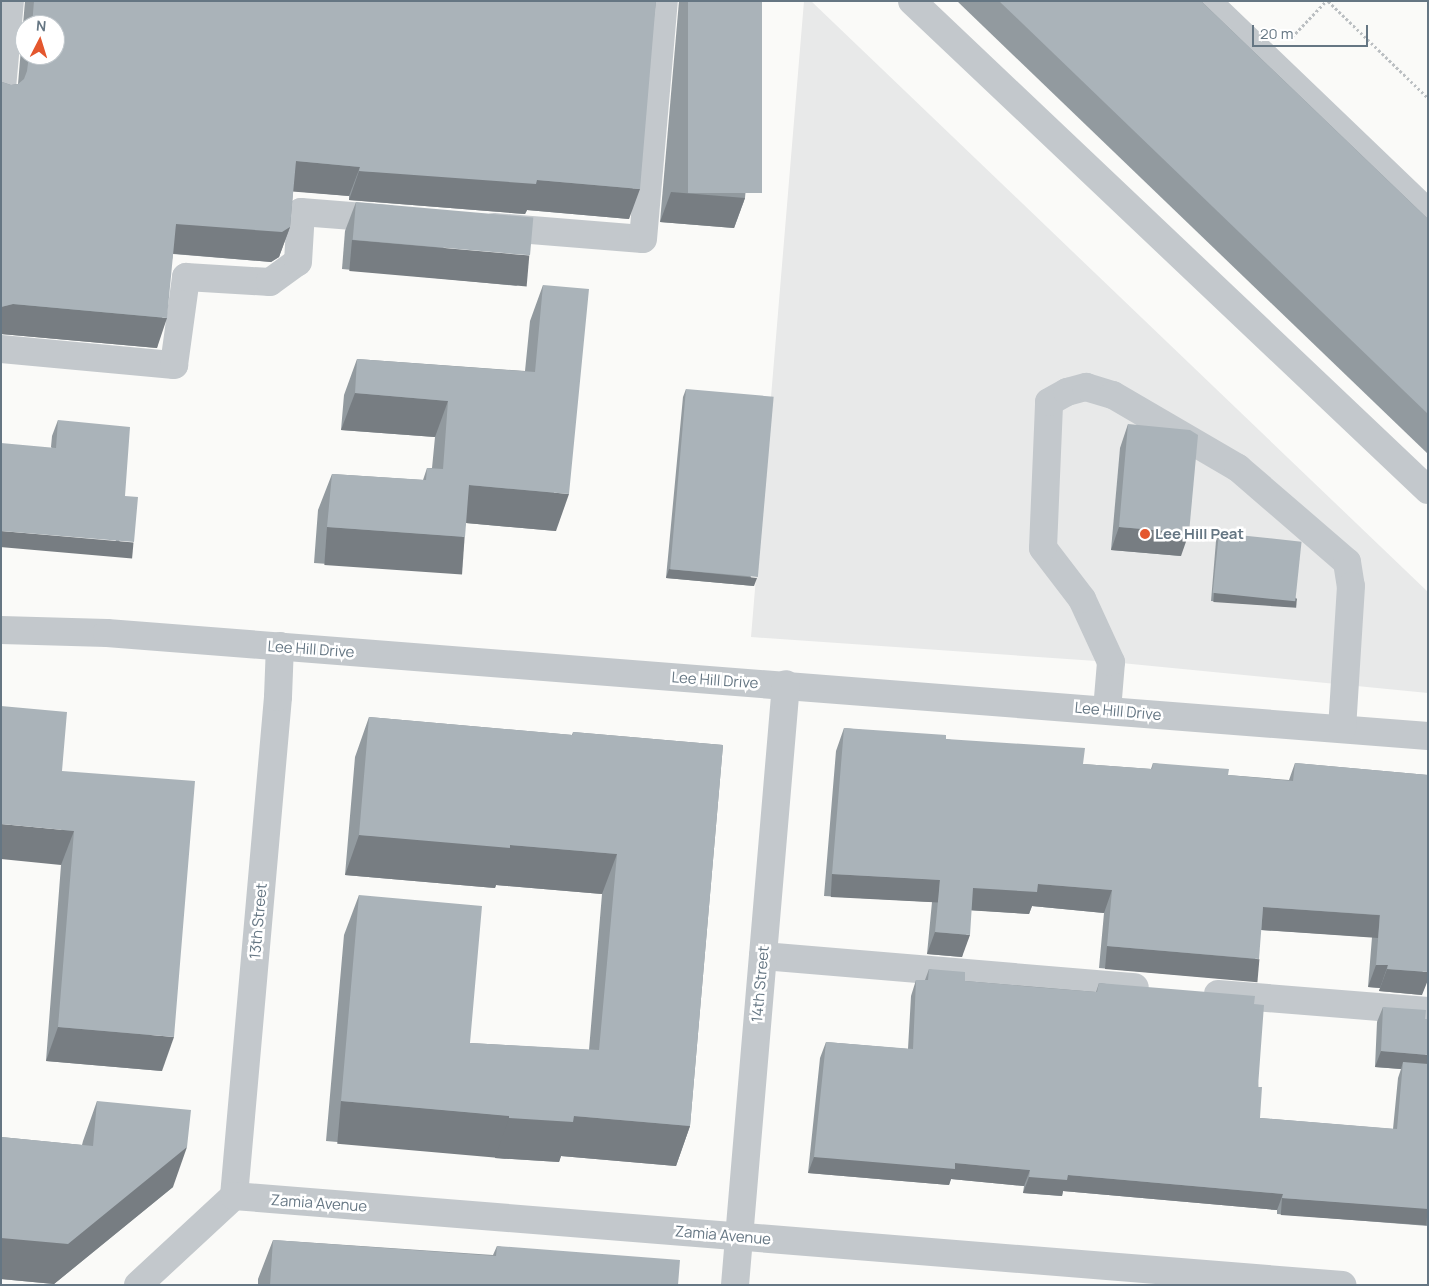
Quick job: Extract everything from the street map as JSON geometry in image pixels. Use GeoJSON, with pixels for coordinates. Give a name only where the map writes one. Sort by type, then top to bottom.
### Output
{"type":"FeatureCollection","features":[{"type":"Feature","properties":{"kind":"street"},"geometry":{"type":"LineString","coordinates":[[1,99],[10,1]]}},
{"type":"Feature","properties":{"kind":"street"},"geometry":{"type":"LineString","coordinates":[[467,225],[643,239],[664,1]]}},
{"type":"Feature","properties":{"kind":"street"},"geometry":{"type":"LineString","coordinates":[[912,1],[1428,490]]}},
{"type":"Feature","properties":{"kind":"street"},"geometry":{"type":"LineString","coordinates":[[1207,1],[1428,213]]}},
{"type":"Feature","properties":{"kind":"street"},"geometry":{"type":"LineString","coordinates":[[1,349],[174,365],[186,278],[270,282],[298,262],[301,212],[418,221]]}},
{"type":"Feature","properties":{"kind":"street"},"geometry":{"type":"LineString","coordinates":[[1107,710],[1111,662],[1082,599],[1043,548],[1049,402],[1066,392],[1086,387],[1113,395],[1238,468],[1347,562],[1352,586],[1342,729]]}},
{"type":"Feature","properties":{"kind":"street","name":"Lee Hill Drive"},"geometry":{"type":"LineString","coordinates":[[1,630],[107,633],[574,670],[786,684],[1428,736]]}},
{"type":"Feature","properties":{"kind":"street","name":"13th Street"},"geometry":{"type":"LineString","coordinates":[[234,1196],[278,697],[280,646]]}},
{"type":"Feature","properties":{"kind":"street","name":"14th Street"},"geometry":{"type":"LineString","coordinates":[[735,1285],[786,684]]}},
{"type":"Feature","properties":{"kind":"street"},"geometry":{"type":"LineString","coordinates":[[763,956],[1160,989]]}},
{"type":"Feature","properties":{"kind":"street"},"geometry":{"type":"LineString","coordinates":[[1190,991],[1428,1011]]}},
{"type":"Feature","properties":{"kind":"street"},"geometry":{"type":"LineString","coordinates":[[138,1285],[234,1196]]}},
{"type":"Feature","properties":{"kind":"street","name":"Zamia Avenue"},"geometry":{"type":"LineString","coordinates":[[234,1196],[1342,1285]]}},
{"type":"Feature","properties":{"kind":"path"},"geometry":{"type":"LineString","coordinates":[[1269,61],[1327,1],[1428,98]]}},
{"type":"Feature","properties":{"kind":"shaded area"},"geometry":{"type":"Polygon","coordinates":[[[804,1],[811,1],[1428,592],[1428,693],[1111,662],[751,637],[804,1]]]}},
{"type":"Feature","properties":{"kind":"building"},"geometry":{"type":"Polygon","coordinates":[[[34,1],[656,1],[640,189],[537,180],[536,184],[359,171],[360,167],[296,161],[290,227],[282,232],[176,224],[167,318],[13,304],[1,307],[1,80],[11,85],[18,84],[24,79],[28,65],[65,65],[65,15],[33,15],[34,1]]]}},
{"type":"Feature","properties":{"kind":"building"},"geometry":{"type":"Polygon","coordinates":[[[688,1],[762,1],[762,193],[688,193],[688,1]]]}},
{"type":"Feature","properties":{"kind":"building"},"geometry":{"type":"Polygon","coordinates":[[[999,1],[1201,1],[1428,219],[1428,414],[999,1]]]}},
{"type":"Feature","properties":{"kind":"building"},"geometry":{"type":"Polygon","coordinates":[[[356,202],[533,218],[530,255],[353,240],[356,202]]]}},
{"type":"Feature","properties":{"kind":"building"},"geometry":{"type":"Polygon","coordinates":[[[543,285],[589,289],[569,494],[469,485],[465,537],[327,527],[332,474],[426,480],[427,468],[443,469],[448,401],[355,393],[357,359],[535,372],[543,285]]]}},
{"type":"Feature","properties":{"kind":"building"},"geometry":{"type":"Polygon","coordinates":[[[686,389],[774,397],[758,577],[670,569],[686,389]]]}},
{"type":"Feature","properties":{"kind":"building"},"geometry":{"type":"Polygon","coordinates":[[[58,420],[130,427],[125,496],[138,497],[134,542],[1,531],[1,443],[56,448],[58,420]]]}},
{"type":"Feature","properties":{"kind":"building"},"geometry":{"type":"Polygon","coordinates":[[[1128,424],[1190,430],[1198,435],[1189,533],[1119,527],[1128,424]]]}},
{"type":"Feature","properties":{"kind":"building"},"geometry":{"type":"Polygon","coordinates":[[[1219,533],[1302,542],[1295,601],[1213,593],[1219,533]]]}},
{"type":"Feature","properties":{"kind":"building"},"geometry":{"type":"Polygon","coordinates":[[[1,706],[67,712],[62,771],[195,781],[174,1037],[58,1027],[74,831],[1,824],[1,706]]]}},
{"type":"Feature","properties":{"kind":"building"},"geometry":{"type":"Polygon","coordinates":[[[369,717],[573,735],[573,732],[723,745],[690,1126],[574,1116],[573,1122],[509,1118],[509,1116],[341,1101],[359,895],[482,906],[470,1043],[599,1050],[617,854],[510,845],[510,848],[359,835],[369,717]]]}},
{"type":"Feature","properties":{"kind":"building"},"geometry":{"type":"Polygon","coordinates":[[[844,728],[946,735],[946,739],[1085,748],[1083,764],[1152,769],[1153,763],[1229,769],[1228,775],[1293,781],[1295,763],[1428,775],[1428,972],[1387,969],[1388,965],[1376,965],[1380,915],[1263,907],[1259,959],[1107,946],[1112,890],[1038,884],[1037,892],[973,888],[970,935],[935,932],[940,880],[832,874],[844,728]]]}},
{"type":"Feature","properties":{"kind":"building"},"geometry":{"type":"Polygon","coordinates":[[[929,969],[965,972],[965,981],[1046,988],[1097,992],[1099,983],[1255,996],[1254,1004],[1264,1005],[1258,1087],[1262,1087],[1260,1118],[1397,1129],[1403,1062],[1428,1064],[1428,1209],[1282,1198],[1283,1194],[1068,1175],[1067,1180],[1029,1177],[1030,1170],[955,1163],[955,1169],[814,1157],[826,1042],[913,1049],[916,980],[928,980],[929,969]]]}},
{"type":"Feature","properties":{"kind":"building"},"geometry":{"type":"Polygon","coordinates":[[[1383,1007],[1426,1010],[1425,1019],[1428,1019],[1428,1055],[1381,1051],[1383,1007]]]}},
{"type":"Feature","properties":{"kind":"building"},"geometry":{"type":"Polygon","coordinates":[[[97,1101],[191,1110],[187,1147],[68,1244],[1,1238],[1,1137],[93,1146],[97,1101]]]}},
{"type":"Feature","properties":{"kind":"building"},"geometry":{"type":"Polygon","coordinates":[[[273,1240],[496,1256],[497,1246],[680,1260],[678,1285],[270,1285],[273,1240]]]}},
{"type":"Feature","properties":{"kind":"place","name":"Lee Hill Peat"},"geometry":{"type":"Point","coordinates":[1145,534]}}]}
